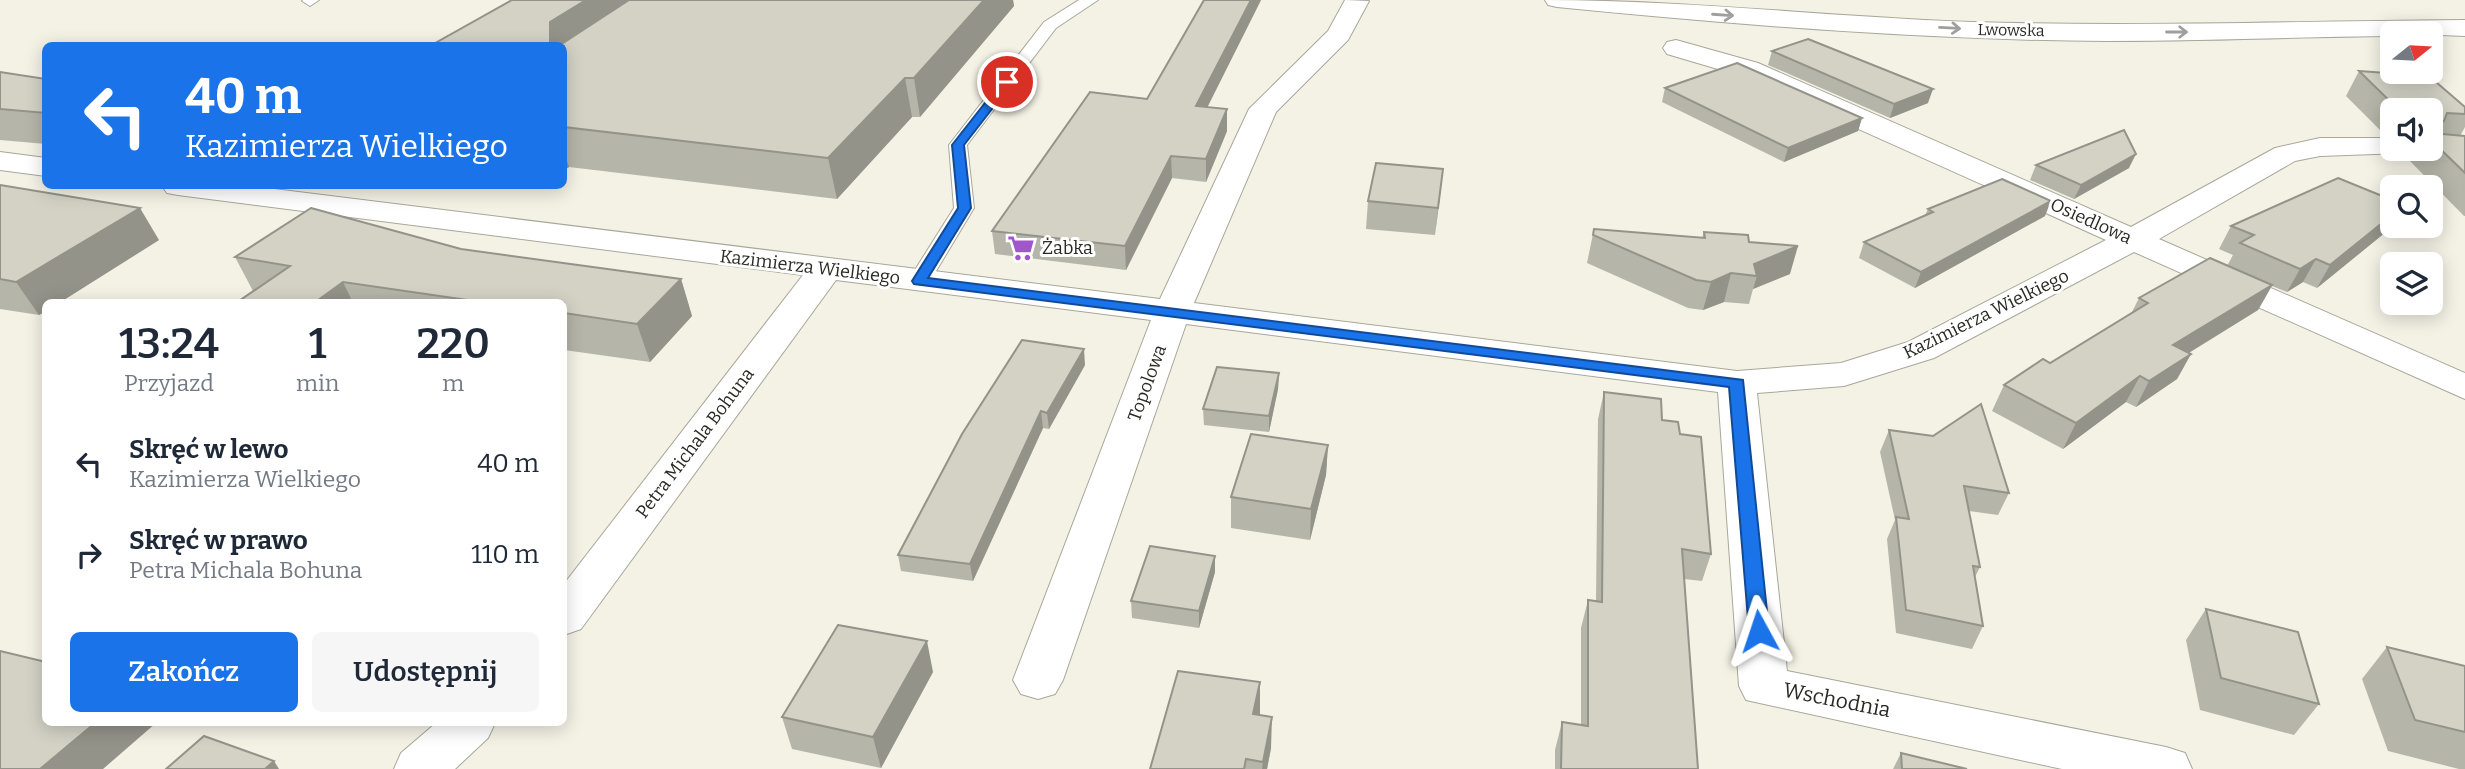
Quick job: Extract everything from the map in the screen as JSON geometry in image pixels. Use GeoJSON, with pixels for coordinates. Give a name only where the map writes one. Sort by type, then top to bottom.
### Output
{"type":"FeatureCollection","features":[{"type":"Feature","properties":{"kind":"street","name":"Lwowska"},"geometry":{"type":"LineString","coordinates":[[1557,0],[1720,15],[1980,30],[2106,33],[2465,28]]}},
{"type":"Feature","properties":{"kind":"street","name":"Lwowska"},"geometry":{"type":"LineString","coordinates":[[1850,0],[2083,10],[2465,7]]}},
{"type":"Feature","properties":{"kind":"street","name":"Topolowa"},"geometry":{"type":"LineString","coordinates":[[1038,680],[1172,313],[1263,109],[1339,34],[1357,1]]}},
{"type":"Feature","properties":{"kind":"street","name":"Osiedlowa"},"geometry":{"type":"LineString","coordinates":[[1676,48],[1748,69],[2465,387]]}},
{"type":"Feature","properties":{"kind":"street","name":"Kazimierza Wielkiego"},"geometry":{"type":"LineString","coordinates":[[201,189],[1737,383],[1844,374],[1921,350],[2132,240],[2286,153],[2320,146],[2380,147]]}},
{"type":"Feature","properties":{"kind":"street"},"geometry":{"type":"LineString","coordinates":[[0,161],[42,166]]}},
{"type":"Feature","properties":{"kind":"street"},"geometry":{"type":"LineString","coordinates":[[354,209],[386,189]]}},
{"type":"Feature","properties":{"kind":"street","name":"Petra Michala Bohuna"},"geometry":{"type":"LineString","coordinates":[[567,613],[826,269]]}},
{"type":"Feature","properties":{"kind":"street","name":"Wschodnia"},"geometry":{"type":"LineString","coordinates":[[1737,383],[1764,686],[2166,769]]}},
{"type":"Feature","properties":{"kind":"street"},"geometry":{"type":"LineString","coordinates":[[420,769],[467,726]]}},
{"type":"Feature","properties":{"kind":"lane"},"geometry":{"type":"LineString","coordinates":[[919,281],[964,208],[958,145],[1050,25],[1090,0]]}},
{"type":"Feature","properties":{"kind":"building"},"geometry":{"type":"Polygon","coordinates":[[[512,0],[586,0],[550,22],[550,42],[437,42],[512,0]]]}},
{"type":"Feature","properties":{"kind":"building"},"geometry":{"type":"Polygon","coordinates":[[[629,0],[984,0],[914,78],[905,78],[828,158],[567,127],[567,42],[565,42],[629,0]]]}},
{"type":"Feature","properties":{"kind":"building"},"geometry":{"type":"Polygon","coordinates":[[[1204,0],[1251,0],[1196,106],[1227,109],[1206,159],[1171,156],[1125,246],[992,231],[1090,92],[1147,99],[1204,0]]]}},
{"type":"Feature","properties":{"kind":"building"},"geometry":{"type":"Polygon","coordinates":[[[1808,39],[1933,89],[1894,104],[1772,51],[1808,39]]]}},
{"type":"Feature","properties":{"kind":"building"},"geometry":{"type":"Polygon","coordinates":[[[1737,63],[1862,118],[1788,148],[1665,88],[1737,63]]]}},
{"type":"Feature","properties":{"kind":"building"},"geometry":{"type":"Polygon","coordinates":[[[2359,71],[2380,72],[2380,84],[2438,84],[2465,107],[2465,114],[2447,113],[2443,121],[2443,98],[2387,98],[2359,71]]]}},
{"type":"Feature","properties":{"kind":"building"},"geometry":{"type":"Polygon","coordinates":[[[0,72],[42,78],[42,113],[0,109],[0,72]]]}},
{"type":"Feature","properties":{"kind":"building"},"geometry":{"type":"Polygon","coordinates":[[[2124,130],[2136,154],[2081,185],[2036,165],[2124,130]]]}},
{"type":"Feature","properties":{"kind":"building"},"geometry":{"type":"Polygon","coordinates":[[[2443,134],[2465,136],[2465,173],[2443,152],[2443,134]]]}},
{"type":"Feature","properties":{"kind":"building"},"geometry":{"type":"Polygon","coordinates":[[[1376,163],[1443,169],[1438,208],[1368,201],[1376,163]]]}},
{"type":"Feature","properties":{"kind":"building"},"geometry":{"type":"Polygon","coordinates":[[[2338,178],[2380,195],[2380,225],[2330,265],[2316,259],[2300,269],[2240,243],[2254,235],[2231,226],[2338,178]]]}},
{"type":"Feature","properties":{"kind":"building"},"geometry":{"type":"Polygon","coordinates":[[[2002,179],[2051,201],[1921,272],[1864,242],[1933,212],[1928,209],[2002,179]]]}},
{"type":"Feature","properties":{"kind":"building"},"geometry":{"type":"Polygon","coordinates":[[[0,185],[140,208],[16,282],[0,279],[0,185]]]}},
{"type":"Feature","properties":{"kind":"building"},"geometry":{"type":"Polygon","coordinates":[[[311,208],[461,249],[681,279],[637,324],[567,313],[567,299],[460,299],[343,282],[320,299],[242,299],[290,266],[235,257],[311,208]]]}},
{"type":"Feature","properties":{"kind":"building"},"geometry":{"type":"Polygon","coordinates":[[[1594,229],[1705,238],[1704,232],[1748,235],[1749,242],[1798,246],[1754,264],[1757,276],[1731,273],[1711,282],[1696,280],[1593,235],[1594,229]]]}},
{"type":"Feature","properties":{"kind":"building"},"geometry":{"type":"Polygon","coordinates":[[[2210,258],[2272,285],[2173,345],[2191,354],[2149,381],[2140,376],[2076,423],[2004,385],[2043,359],[2050,363],[2148,303],[2139,298],[2210,258]]]}},
{"type":"Feature","properties":{"kind":"building"},"geometry":{"type":"Polygon","coordinates":[[[1022,340],[1084,349],[1047,413],[1041,411],[970,564],[898,555],[962,434],[1022,340]]]}},
{"type":"Feature","properties":{"kind":"building"},"geometry":{"type":"Polygon","coordinates":[[[1217,367],[1279,373],[1269,416],[1203,409],[1217,367]]]}},
{"type":"Feature","properties":{"kind":"building"},"geometry":{"type":"Polygon","coordinates":[[[1604,392],[1661,399],[1662,420],[1678,422],[1680,434],[1701,437],[1711,554],[1682,549],[1698,769],[1561,769],[1562,722],[1588,726],[1588,600],[1602,602],[1604,392]]]}},
{"type":"Feature","properties":{"kind":"building"},"geometry":{"type":"Polygon","coordinates":[[[1981,404],[2009,493],[1964,486],[1980,567],[1973,566],[1983,626],[1906,610],[1896,517],[1909,519],[1889,430],[1933,436],[1981,404]]]}},
{"type":"Feature","properties":{"kind":"building"},"geometry":{"type":"Polygon","coordinates":[[[1251,434],[1328,445],[1311,509],[1231,497],[1251,434]]]}},
{"type":"Feature","properties":{"kind":"building"},"geometry":{"type":"Polygon","coordinates":[[[1150,546],[1215,556],[1199,611],[1131,601],[1150,546]]]}},
{"type":"Feature","properties":{"kind":"building"},"geometry":{"type":"Polygon","coordinates":[[[2206,609],[2298,632],[2319,704],[2221,678],[2206,609]]]}},
{"type":"Feature","properties":{"kind":"building"},"geometry":{"type":"Polygon","coordinates":[[[838,625],[927,641],[873,737],[782,717],[838,625]]]}},
{"type":"Feature","properties":{"kind":"building"},"geometry":{"type":"Polygon","coordinates":[[[2387,647],[2465,666],[2465,732],[2415,720],[2387,647]]]}},
{"type":"Feature","properties":{"kind":"building"},"geometry":{"type":"Polygon","coordinates":[[[0,651],[42,661],[42,726],[91,726],[40,769],[0,769],[0,651]]]}},
{"type":"Feature","properties":{"kind":"building"},"geometry":{"type":"Polygon","coordinates":[[[1178,671],[1260,682],[1253,714],[1272,717],[1263,762],[1246,759],[1244,769],[1150,769],[1178,671]]]}},
{"type":"Feature","properties":{"kind":"building"},"geometry":{"type":"Polygon","coordinates":[[[204,736],[274,761],[265,769],[166,769],[204,736]]]}},
{"type":"Feature","properties":{"kind":"building"},"geometry":{"type":"Polygon","coordinates":[[[1901,753],[1967,769],[1902,769],[1901,753]]]}},
{"type":"Feature","properties":{"kind":"place","name":"Żabka"},"geometry":{"type":"Point","coordinates":[1021,248]}},
{"type":"Feature","properties":{"kind":"route"},"geometry":{"type":"LineString","coordinates":[[1007,82],[958,145],[964,208],[919,281],[1737,383],[1759,631]]}}]}
